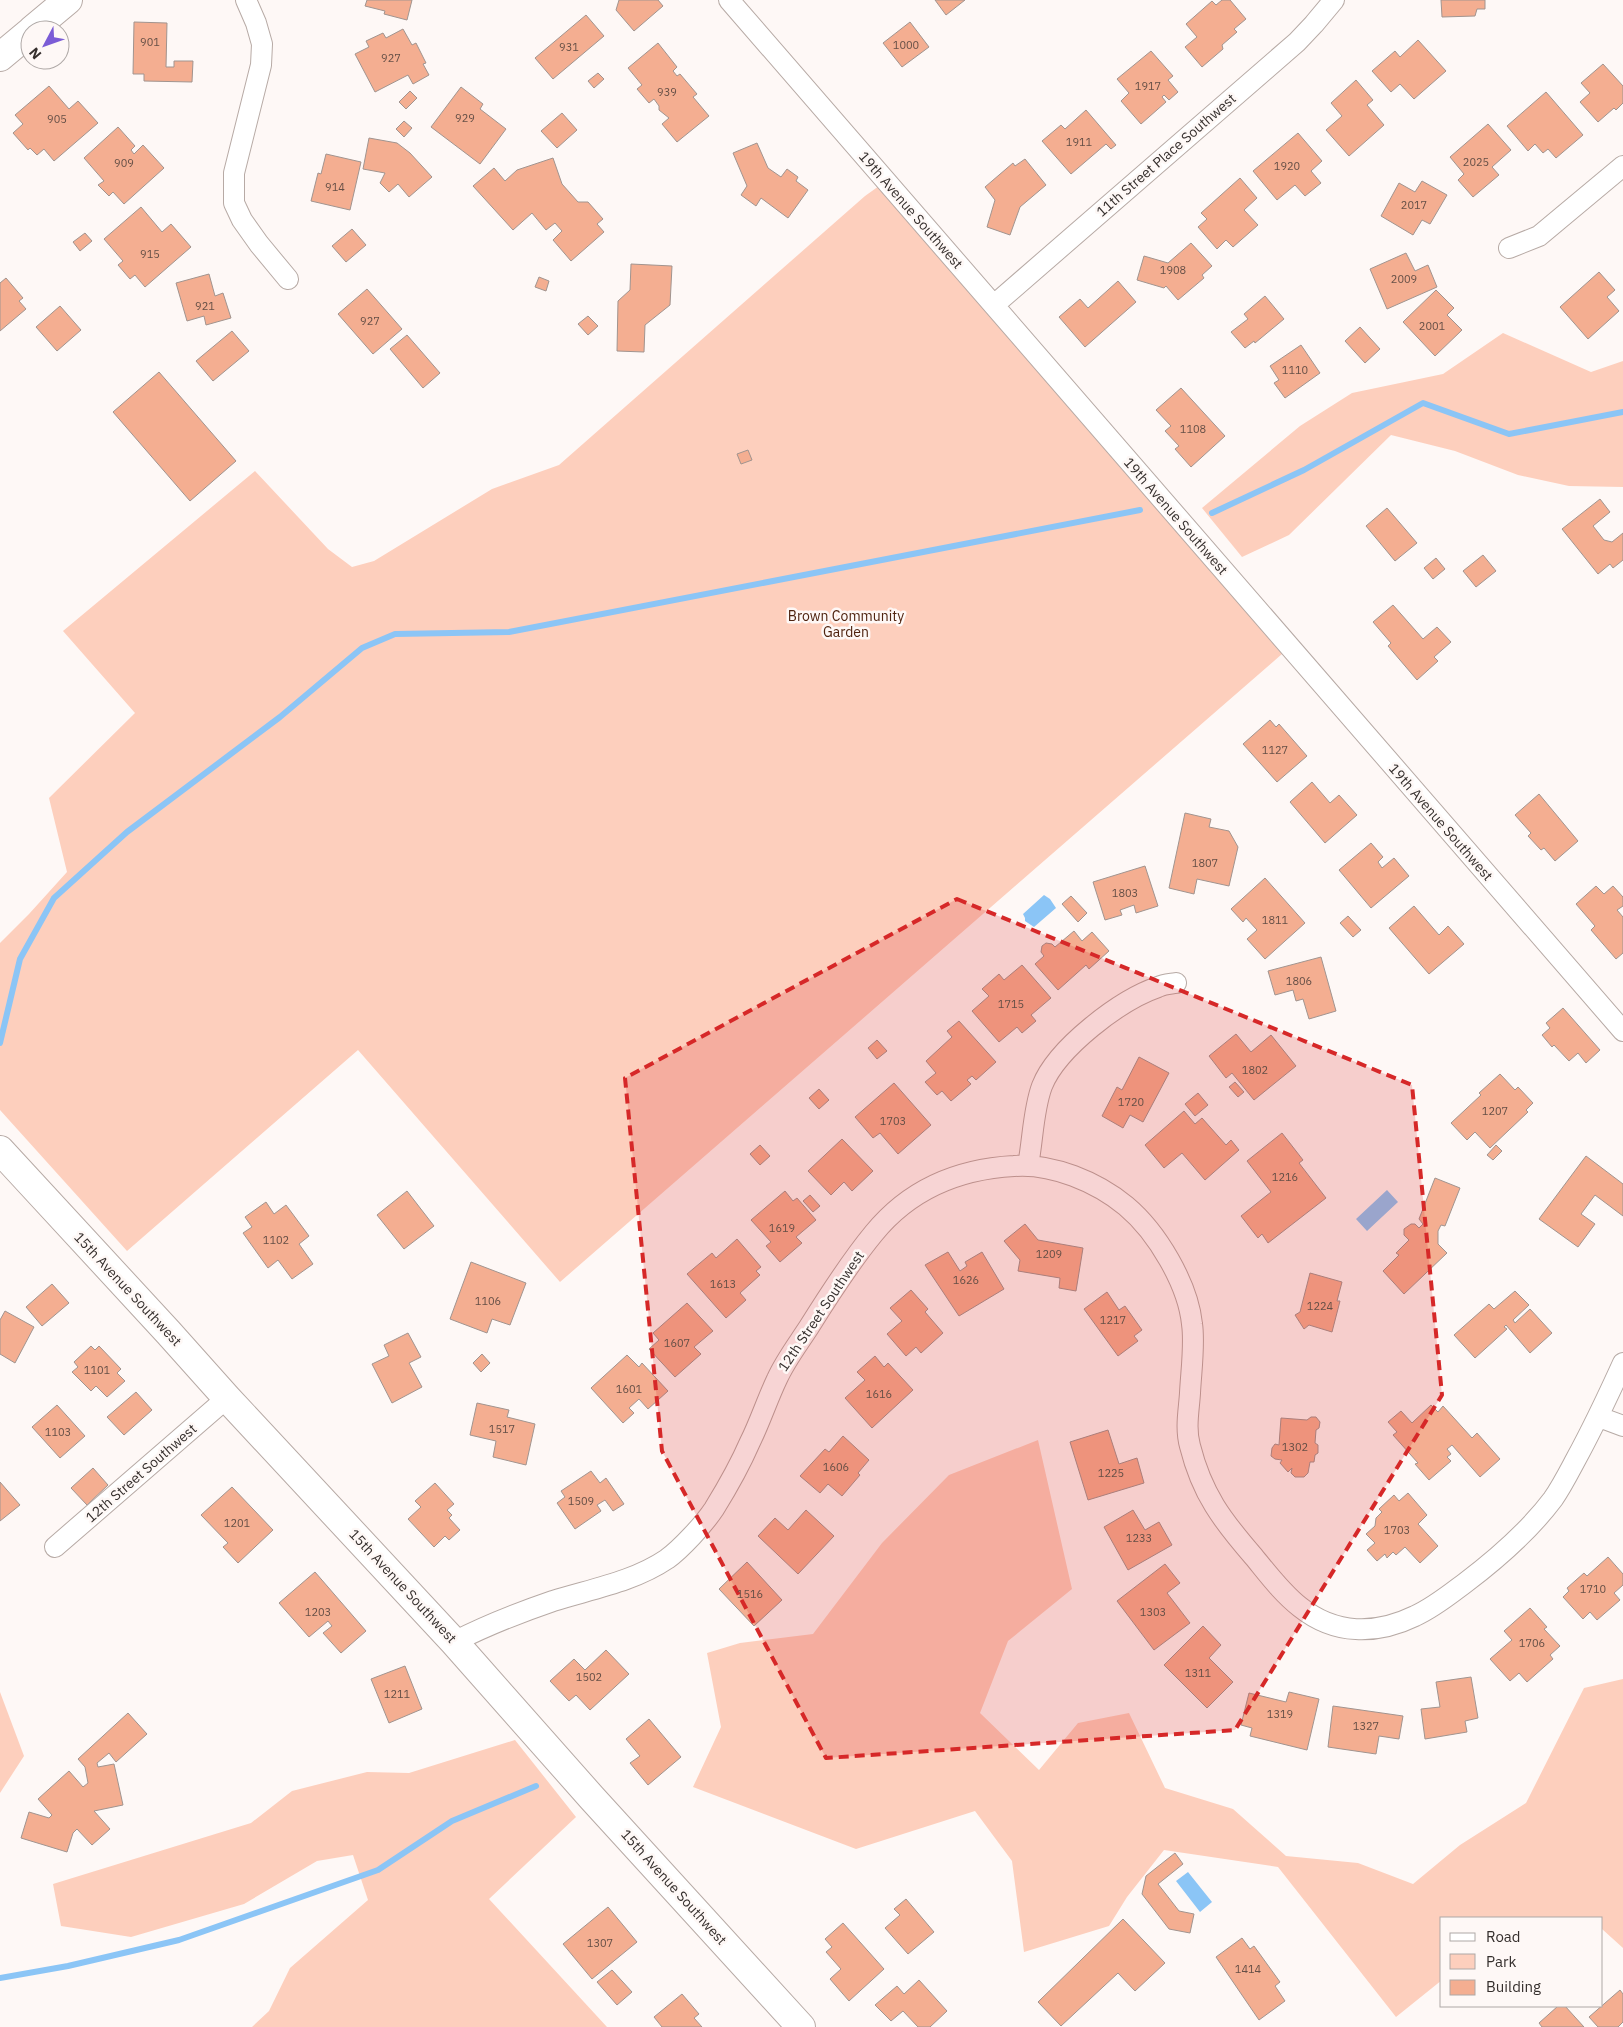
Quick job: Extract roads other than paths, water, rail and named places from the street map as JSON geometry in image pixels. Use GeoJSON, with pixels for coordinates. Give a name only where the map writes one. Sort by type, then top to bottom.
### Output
{"type":"FeatureCollection","features":[{"type":"Feature","properties":{"kind":"street"},"geometry":{"type":"LineString","coordinates":[[44,20],[68,0]]}},
{"type":"Feature","properties":{"kind":"street"},"geometry":{"type":"LineString","coordinates":[[246,0],[256,23],[262,44],[261,65],[234,173],[234,203],[242,220],[259,244],[288,279]]}},
{"type":"Feature","properties":{"kind":"street","name":"19th Avenue Southwest"},"geometry":{"type":"LineString","coordinates":[[729,0],[1623,1032]]}},
{"type":"Feature","properties":{"kind":"street","name":"11th Street Place Southwest"},"geometry":{"type":"LineString","coordinates":[[994,305],[1297,42],[1334,0]]}},
{"type":"Feature","properties":{"kind":"street"},"geometry":{"type":"LineString","coordinates":[[0,57],[20,40]]}},
{"type":"Feature","properties":{"kind":"street"},"geometry":{"type":"LineString","coordinates":[[1509,248],[1539,236],[1623,166]]}},
{"type":"Feature","properties":{"kind":"street"},"geometry":{"type":"LineString","coordinates":[[1028,1165],[1036,1107],[1042,1086],[1051,1068],[1064,1052],[1096,1024],[1129,1001],[1159,986],[1176,983]]}},
{"type":"Feature","properties":{"kind":"street","name":"15th Avenue Southwest"},"geometry":{"type":"LineString","coordinates":[[0,1150],[454,1642],[586,1791],[801,2027]]}},
{"type":"Feature","properties":{"kind":"street","name":"12th Street Southwest"},"geometry":{"type":"LineString","coordinates":[[454,1642],[492,1622],[632,1578],[669,1558],[714,1510],[751,1442],[778,1375],[837,1283],[874,1232],[896,1210],[930,1186],[957,1175],[991,1167],[1028,1165],[1066,1174],[1112,1195],[1138,1218],[1163,1250],[1178,1277],[1187,1299],[1193,1325],[1188,1440],[1196,1468],[1208,1498],[1225,1524],[1288,1596],[1311,1615],[1339,1626],[1377,1630],[1408,1620],[1429,1610],[1494,1562],[1520,1537],[1554,1498],[1599,1417],[1623,1363]]}},
{"type":"Feature","properties":{"kind":"street","name":"12th Street Southwest"},"geometry":{"type":"LineString","coordinates":[[55,1547],[227,1398]]}},
{"type":"Feature","properties":{"kind":"street"},"geometry":{"type":"LineString","coordinates":[[1599,1417],[1623,1426]]}},
{"type":"Feature","properties":{"kind":"water"},"geometry":{"type":"Polygon","coordinates":[[[1044,895],[1050,899],[1056,908],[1034,927],[1025,921],[1023,914],[1044,895]]]}},
{"type":"Feature","properties":{"kind":"water"},"geometry":{"type":"Polygon","coordinates":[[[1387,1190],[1398,1202],[1367,1231],[1356,1219],[1387,1190]]]}},
{"type":"Feature","properties":{"kind":"water"},"geometry":{"type":"Polygon","coordinates":[[[1188,1872],[1212,1902],[1200,1912],[1176,1881],[1188,1872]]]}},
{"type":"Feature","properties":{"kind":"waterway"},"geometry":{"type":"LineString","coordinates":[[1212,513],[1304,470],[1423,403],[1509,434],[1623,412]]}},
{"type":"Feature","properties":{"kind":"waterway"},"geometry":{"type":"LineString","coordinates":[[0,1043],[20,959],[54,898],[127,832],[280,717],[362,648],[395,634],[509,632],[1140,510]]}},
{"type":"Feature","properties":{"kind":"waterway"},"geometry":{"type":"LineString","coordinates":[[0,1978],[68,1966],[179,1940],[378,1870],[452,1821],[536,1786]]}},
{"type":"Feature","properties":{"kind":"park label","name":"Brown Community Garden"},"geometry":{"type":"Point","coordinates":[846,624]}}]}
